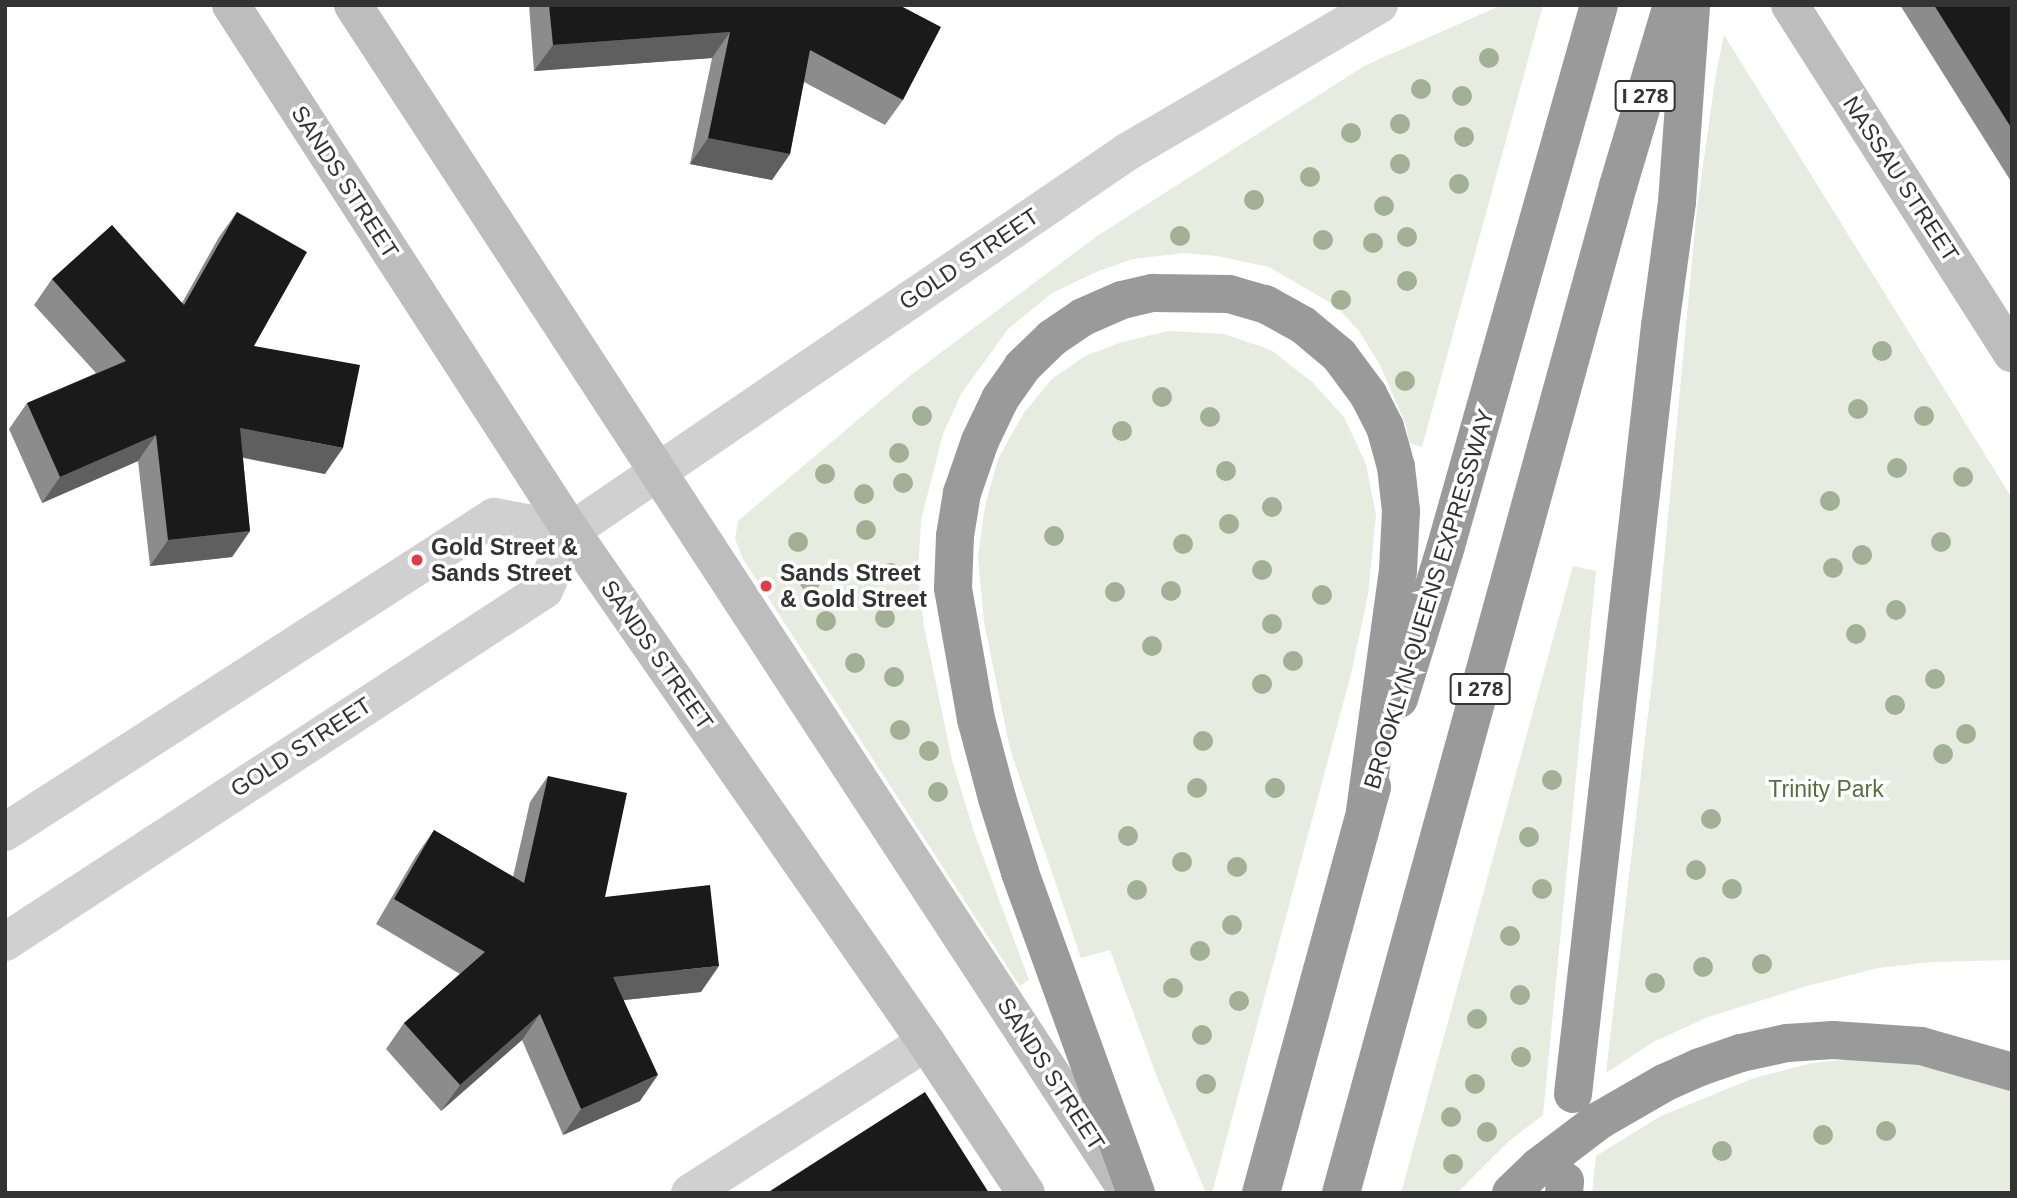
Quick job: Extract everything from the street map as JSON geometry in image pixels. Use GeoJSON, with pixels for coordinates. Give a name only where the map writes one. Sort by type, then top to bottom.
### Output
{"type":"FeatureCollection","features":[{"type":"Feature","properties":{"kind":"highway","name":"BROOKLYN-QUEENS EXPRESSWAY"},"geometry":{"type":"LineString","coordinates":[[1261,1193],[1365,811],[1446,546],[1599,5]]}},
{"type":"Feature","properties":{"kind":"highway","name":"I 278"},"geometry":{"type":"LineString","coordinates":[[1341,1193],[1618,186],[1672,5]]}},
{"type":"Feature","properties":{"kind":"highway"},"geometry":{"type":"LineString","coordinates":[[1511,1193],[1556,1180],[1586,1107],[1654,379],[1677,202],[1691,5]]}},
{"type":"Feature","properties":{"kind":"highway"},"geometry":{"type":"LineString","coordinates":[[1136,1193],[1029,899],[1001,811],[976,719],[953,588],[955,537],[962,493],[980,440],[1000,399],[1022,367],[1052,338],[1083,317],[1122,300],[1153,293],[1229,294],[1265,304],[1303,325],[1339,355],[1368,394],[1384,427],[1396,467],[1401,511],[1398,570],[1365,811]]}},
{"type":"Feature","properties":{"kind":"highway"},"geometry":{"type":"LineString","coordinates":[[1586,1107],[1664,1083],[1741,1053],[1787,1044],[1833,1040],[1921,1046],[2012,1072]]}},
{"type":"Feature","properties":{"kind":"main road","name":"SANDS STREET"},"geometry":{"type":"LineString","coordinates":[[231,5],[571,531],[926,1042],[1026,1193]]}},
{"type":"Feature","properties":{"kind":"main road","name":"SANDS STREET"},"geometry":{"type":"LineString","coordinates":[[353,5],[1129,1193]]}},
{"type":"Feature","properties":{"kind":"main road","name":"NASSAU STREET"},"geometry":{"type":"LineString","coordinates":[[1790,5],[2012,352]]}},
{"type":"Feature","properties":{"kind":"street","name":"GOLD STREET"},"geometry":{"type":"LineString","coordinates":[[5,942],[544,590],[571,531],[657,472],[1127,152],[1379,5]]}},
{"type":"Feature","properties":{"kind":"street"},"geometry":{"type":"LineString","coordinates":[[5,832],[494,517],[571,531]]}},
{"type":"Feature","properties":{"kind":"street"},"geometry":{"type":"LineString","coordinates":[[690,1193],[926,1042]]}},
{"type":"Feature","properties":{"kind":"green space"},"geometry":{"type":"Polygon","coordinates":[[[1502,5],[1543,5],[1422,447],[1409,443],[1406,425],[1380,365],[1359,331],[1336,306],[1269,267],[1217,256],[1184,253],[1133,259],[1098,271],[1052,293],[1008,329],[961,394],[943,434],[921,520],[918,572],[924,626],[952,760],[974,832],[1029,980],[1020,986],[743,559],[735,539],[738,521],[911,375],[1097,236],[1366,65],[1502,5]]]}},
{"type":"Feature","properties":{"kind":"green space","name":"Trinity Park"},"geometry":{"type":"Polygon","coordinates":[[[1724,35],[2012,498],[2012,960],[1932,962],[1878,968],[1807,986],[1708,1017],[1653,1042],[1606,1073],[1656,646],[1697,208],[1724,35]]]}},
{"type":"Feature","properties":{"kind":"green space"},"geometry":{"type":"Polygon","coordinates":[[[1169,331],[1224,334],[1271,350],[1312,382],[1344,417],[1366,464],[1376,515],[1368,595],[1351,674],[1212,1193],[1206,1193],[1157,1077],[1110,950],[1081,958],[1010,749],[984,622],[978,556],[985,506],[998,459],[1023,414],[1052,379],[1085,356],[1122,342],[1169,331]]]}},
{"type":"Feature","properties":{"kind":"green space"},"geometry":{"type":"Polygon","coordinates":[[[1573,566],[1596,571],[1543,1115],[1509,1141],[1457,1193],[1401,1193],[1573,566]]]}},
{"type":"Feature","properties":{"kind":"green space"},"geometry":{"type":"Polygon","coordinates":[[[1858,1059],[1899,1061],[1975,1078],[2012,1091],[2012,1193],[1592,1193],[1596,1156],[1661,1116],[1754,1078],[1812,1063],[1858,1059]]]}},
{"type":"Feature","properties":{"kind":"building"},"geometry":{"type":"Polygon","coordinates":[[[549,5],[899,5],[941,27],[903,100],[810,50],[790,154],[708,138],[730,32],[553,45],[549,5]]]}},
{"type":"Feature","properties":{"kind":"building"},"geometry":{"type":"Polygon","coordinates":[[[1934,5],[2012,5],[2012,129],[1934,5]]]}},
{"type":"Feature","properties":{"kind":"building"},"geometry":{"type":"Polygon","coordinates":[[[237,212],[307,252],[254,346],[360,365],[343,448],[240,428],[250,531],[168,540],[156,435],[60,477],[27,403],[126,361],[52,279],[112,225],[184,305],[237,212]]]}},
{"type":"Feature","properties":{"kind":"building"},"geometry":{"type":"Polygon","coordinates":[[[548,776],[627,793],[605,897],[710,885],[719,966],[613,977],[658,1075],[581,1109],[540,1014],[460,1085],[404,1023],[485,952],[394,899],[434,830],[524,883],[548,776]]]}},
{"type":"Feature","properties":{"kind":"building"},"geometry":{"type":"Polygon","coordinates":[[[925,1092],[989,1193],[767,1193],[925,1092]]]}},
{"type":"Feature","properties":{"kind":"place","name":"Gold Street & Sands Street"},"geometry":{"type":"Point","coordinates":[417,560]}},
{"type":"Feature","properties":{"kind":"place","name":"Sands Street & Gold Street"},"geometry":{"type":"Point","coordinates":[766,586]}}]}
